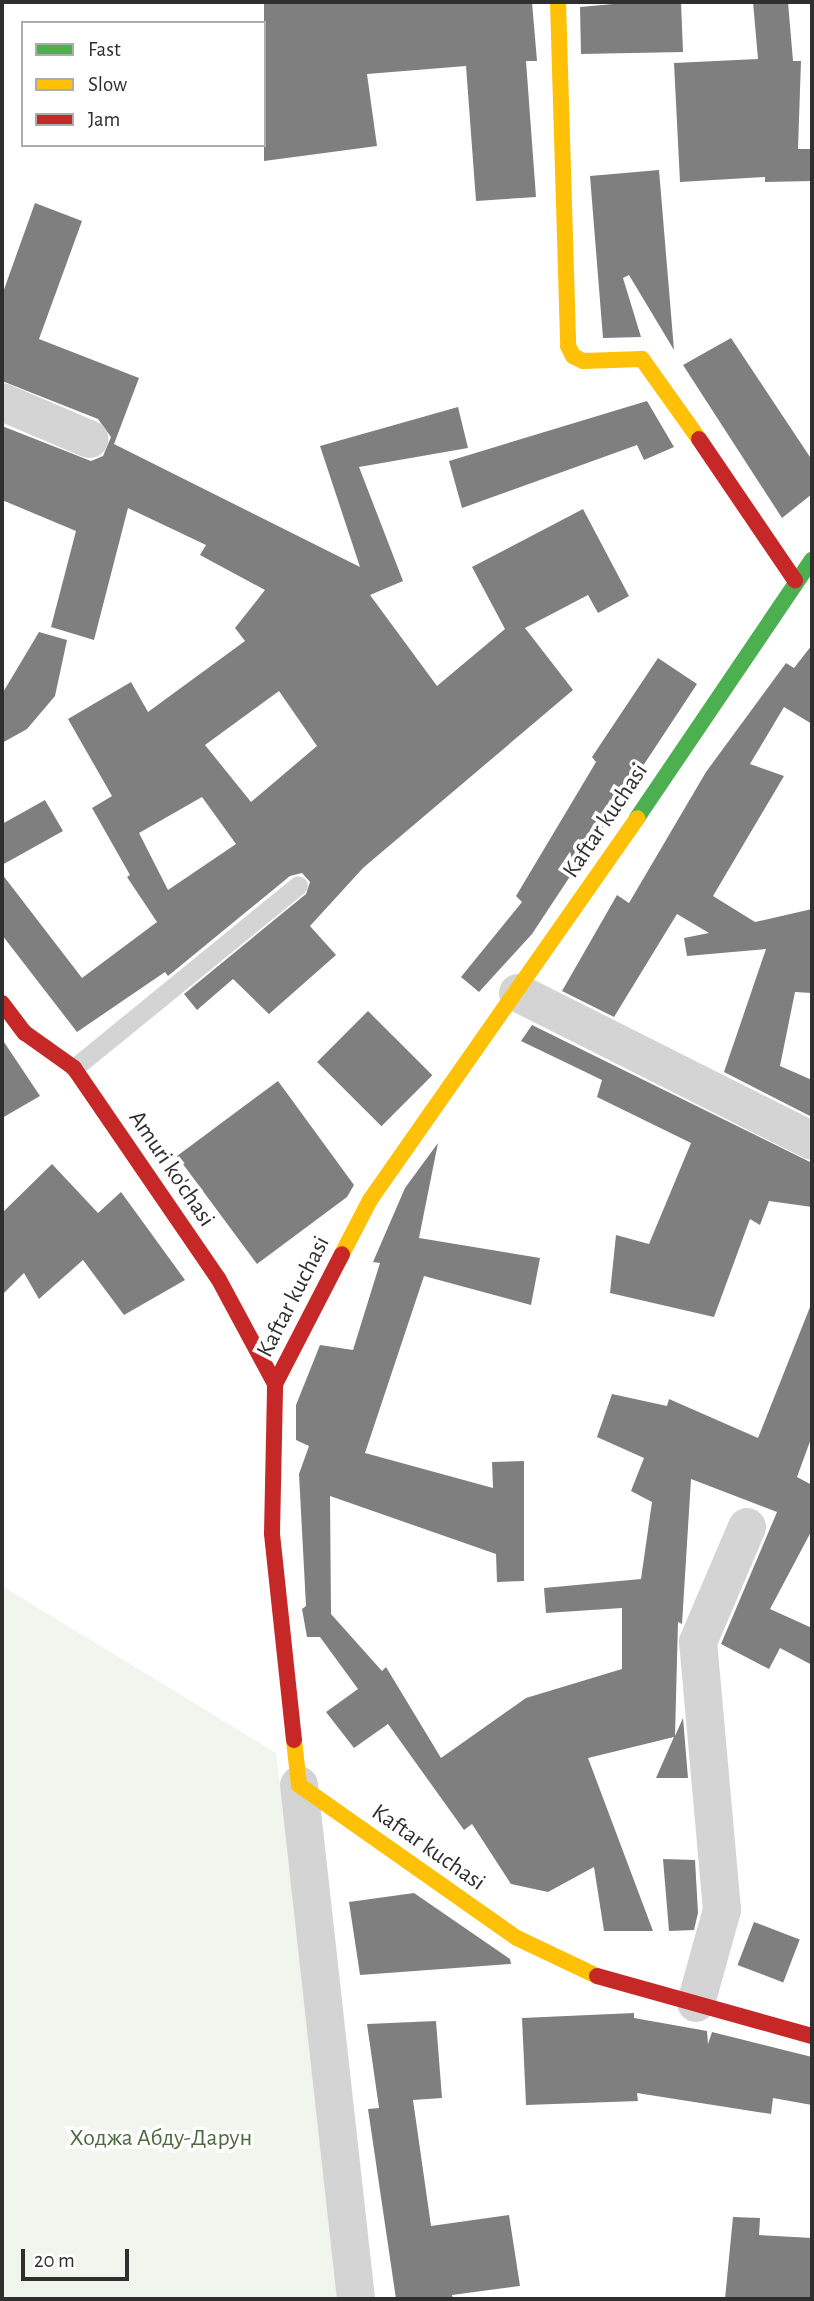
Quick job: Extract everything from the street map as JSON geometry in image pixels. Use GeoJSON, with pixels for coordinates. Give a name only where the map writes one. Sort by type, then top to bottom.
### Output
{"type":"FeatureCollection","features":[{"type":"Feature","properties":{"kind":"street"},"geometry":{"type":"LineString","coordinates":[[558,2],[568,346],[573,356],[583,361],[642,359],[651,368],[795,580]]}},
{"type":"Feature","properties":{"kind":"street"},"geometry":{"type":"LineString","coordinates":[[2,402],[89,439]]}},
{"type":"Feature","properties":{"kind":"street","name":"Kaftar kuchasi"},"geometry":{"type":"LineString","coordinates":[[812,560],[795,580],[519,993],[370,1200],[275,1384],[272,1533],[299,1785],[517,1938],[602,1979],[812,2036]]}},
{"type":"Feature","properties":{"kind":"street"},"geometry":{"type":"LineString","coordinates":[[519,993],[812,1141]]}},
{"type":"Feature","properties":{"kind":"street","name":"Amuri ko'chasi"},"geometry":{"type":"LineString","coordinates":[[2,1003],[13,1038],[74,1068],[218,1278],[275,1384]]}},
{"type":"Feature","properties":{"kind":"street"},"geometry":{"type":"LineString","coordinates":[[696,2003],[722,1910],[698,1642],[747,1527]]}},
{"type":"Feature","properties":{"kind":"street"},"geometry":{"type":"LineString","coordinates":[[299,1785],[356,2299]]}},
{"type":"Feature","properties":{"kind":"lane"},"geometry":{"type":"LineString","coordinates":[[74,1068],[298,886]]}},
{"type":"Feature","properties":{"kind":"green space","name":"Ходжа Абду-Дарун"},"geometry":{"type":"Polygon","coordinates":[[[2,1586],[276,1753],[340,2299],[2,2299],[2,1586]]]}},
{"type":"Feature","properties":{"kind":"building"},"geometry":{"type":"Polygon","coordinates":[[[264,2],[532,2],[537,61],[526,61],[536,197],[476,201],[466,66],[367,74],[377,146],[264,161],[264,2]]]}},
{"type":"Feature","properties":{"kind":"building"},"geometry":{"type":"Polygon","coordinates":[[[635,2],[681,2],[683,52],[581,54],[580,7],[635,2]]]}},
{"type":"Feature","properties":{"kind":"building"},"geometry":{"type":"Polygon","coordinates":[[[753,2],[788,2],[793,61],[801,61],[798,149],[812,149],[812,181],[765,182],[765,177],[680,182],[674,63],[758,59],[753,2]]]}},
{"type":"Feature","properties":{"kind":"building"},"geometry":{"type":"Polygon","coordinates":[[[659,170],[674,350],[629,275],[623,278],[641,337],[603,338],[590,176],[659,170]]]}},
{"type":"Feature","properties":{"kind":"building"},"geometry":{"type":"Polygon","coordinates":[[[35,203],[82,221],[39,339],[139,378],[114,444],[360,567],[320,446],[458,407],[468,448],[359,467],[403,581],[370,595],[437,686],[505,629],[472,567],[583,509],[629,596],[598,613],[588,595],[525,628],[573,690],[363,868],[310,926],[336,955],[269,1014],[233,979],[197,1010],[184,994],[306,894],[310,882],[302,873],[290,876],[168,976],[165,972],[77,1032],[2,935],[2,874],[82,978],[157,922],[127,877],[130,875],[92,808],[112,796],[68,719],[131,682],[148,712],[245,641],[235,628],[265,590],[200,555],[206,545],[128,508],[94,640],[51,627],[76,531],[2,500],[2,426],[91,461],[103,456],[111,437],[98,419],[2,381],[2,295],[35,203]],[[279,691],[205,745],[251,802],[317,746],[279,691]],[[202,797],[139,833],[168,890],[236,844],[202,797]]]}},
{"type":"Feature","properties":{"kind":"building"},"geometry":{"type":"Polygon","coordinates":[[[731,338],[812,460],[812,494],[782,518],[683,365],[731,338]]]}},
{"type":"Feature","properties":{"kind":"building"},"geometry":{"type":"Polygon","coordinates":[[[647,401],[674,447],[644,460],[637,445],[462,508],[449,461],[647,401]]]}},
{"type":"Feature","properties":{"kind":"building"},"geometry":{"type":"Polygon","coordinates":[[[39,632],[67,640],[55,696],[27,729],[2,743],[2,694],[39,632]]]}},
{"type":"Feature","properties":{"kind":"building"},"geometry":{"type":"Polygon","coordinates":[[[812,645],[812,724],[784,707],[750,764],[784,776],[713,896],[755,922],[812,909],[812,993],[795,992],[780,1066],[812,1080],[812,1117],[724,1072],[766,949],[687,956],[684,938],[709,933],[677,914],[614,1017],[562,991],[617,895],[629,903],[706,772],[786,663],[794,668],[812,645]]]}},
{"type":"Feature","properties":{"kind":"building"},"geometry":{"type":"Polygon","coordinates":[[[658,658],[697,684],[532,934],[479,992],[461,977],[522,902],[516,896],[596,762],[592,757],[658,658]]]}},
{"type":"Feature","properties":{"kind":"building"},"geometry":{"type":"Polygon","coordinates":[[[45,800],[63,831],[2,865],[2,824],[45,800]]]}},
{"type":"Feature","properties":{"kind":"building"},"geometry":{"type":"Polygon","coordinates":[[[368,1011],[432,1075],[381,1126],[317,1062],[368,1011]]]}},
{"type":"Feature","properties":{"kind":"building"},"geometry":{"type":"Polygon","coordinates":[[[532,1025],[812,1163],[812,1207],[769,1201],[760,1225],[750,1219],[714,1317],[610,1293],[616,1235],[649,1244],[691,1143],[597,1097],[602,1080],[521,1041],[532,1025]]]}},
{"type":"Feature","properties":{"kind":"building"},"geometry":{"type":"Polygon","coordinates":[[[2,1039],[40,1096],[2,1118],[2,1039]]]}},
{"type":"Feature","properties":{"kind":"building"},"geometry":{"type":"Polygon","coordinates":[[[278,1081],[354,1185],[347,1197],[257,1264],[177,1156],[278,1081]]]}},
{"type":"Feature","properties":{"kind":"building"},"geometry":{"type":"Polygon","coordinates":[[[438,1143],[419,1238],[540,1258],[531,1305],[424,1276],[365,1453],[493,1488],[492,1462],[524,1461],[524,1581],[497,1582],[496,1554],[330,1496],[331,1614],[382,1671],[386,1667],[441,1758],[526,1698],[622,1669],[622,1608],[546,1613],[544,1588],[641,1579],[652,1502],[631,1491],[644,1458],[597,1437],[612,1394],[667,1406],[669,1399],[758,1438],[812,1302],[812,1436],[797,1477],[812,1485],[812,1530],[770,1609],[812,1628],[812,1665],[780,1648],[769,1669],[721,1644],[777,1512],[691,1479],[682,1624],[678,1622],[675,1736],[683,1718],[688,1778],[656,1778],[674,1737],[588,1758],[653,1931],[604,1931],[594,1867],[548,1892],[511,1884],[472,1824],[464,1830],[388,1724],[354,1748],[326,1712],[358,1689],[320,1637],[307,1637],[302,1609],[306,1606],[299,1474],[309,1446],[296,1440],[296,1405],[320,1345],[353,1350],[380,1263],[373,1262],[405,1188],[438,1143]]]}},
{"type":"Feature","properties":{"kind":"building"},"geometry":{"type":"Polygon","coordinates":[[[52,1164],[98,1213],[121,1192],[185,1280],[124,1315],[83,1260],[39,1299],[24,1273],[2,1295],[2,1213],[52,1164]]]}},
{"type":"Feature","properties":{"kind":"building"},"geometry":{"type":"Polygon","coordinates":[[[663,1859],[695,1860],[698,1913],[694,1930],[669,1931],[663,1859]]]}},
{"type":"Feature","properties":{"kind":"building"},"geometry":{"type":"Polygon","coordinates":[[[414,1893],[510,1959],[511,1964],[360,1975],[349,1902],[414,1893]]]}},
{"type":"Feature","properties":{"kind":"building"},"geometry":{"type":"Polygon","coordinates":[[[754,1922],[800,1940],[783,1983],[738,1965],[754,1922]]]}},
{"type":"Feature","properties":{"kind":"building"},"geometry":{"type":"Polygon","coordinates":[[[634,2013],[634,2018],[707,2031],[708,2044],[712,2032],[812,2057],[812,2105],[773,2098],[771,2114],[637,2093],[638,2101],[526,2105],[522,2018],[634,2013]]]}},
{"type":"Feature","properties":{"kind":"building"},"geometry":{"type":"Polygon","coordinates":[[[436,2021],[442,2098],[413,2100],[431,2226],[509,2215],[520,2286],[452,2295],[453,2299],[396,2299],[368,2109],[379,2108],[367,2024],[436,2021]]]}},
{"type":"Feature","properties":{"kind":"building"},"geometry":{"type":"Polygon","coordinates":[[[733,2217],[760,2218],[759,2235],[812,2238],[812,2299],[725,2299],[733,2217]]]}},
{"type":"Feature","properties":{"kind":"traffic: fast"},"geometry":{"type":"LineString","coordinates":[[637,818],[812,560]]}},
{"type":"Feature","properties":{"kind":"traffic: slow"},"geometry":{"type":"LineString","coordinates":[[558,2],[568,346],[573,356],[583,361],[642,359],[699,439]]}},
{"type":"Feature","properties":{"kind":"traffic: slow"},"geometry":{"type":"LineString","coordinates":[[342,1254],[370,1200],[637,818]]}},
{"type":"Feature","properties":{"kind":"traffic: slow"},"geometry":{"type":"LineString","coordinates":[[294,1740],[299,1785],[517,1938],[597,1976]]}},
{"type":"Feature","properties":{"kind":"traffic: jam"},"geometry":{"type":"LineString","coordinates":[[699,439],[795,580]]}},
{"type":"Feature","properties":{"kind":"traffic: jam"},"geometry":{"type":"LineString","coordinates":[[2,1003],[25,1033],[74,1068],[218,1278],[275,1384]]}},
{"type":"Feature","properties":{"kind":"traffic: jam"},"geometry":{"type":"LineString","coordinates":[[294,1740],[272,1533],[275,1384],[342,1254]]}},
{"type":"Feature","properties":{"kind":"traffic: jam"},"geometry":{"type":"LineString","coordinates":[[597,1976],[812,2036]]}}]}
